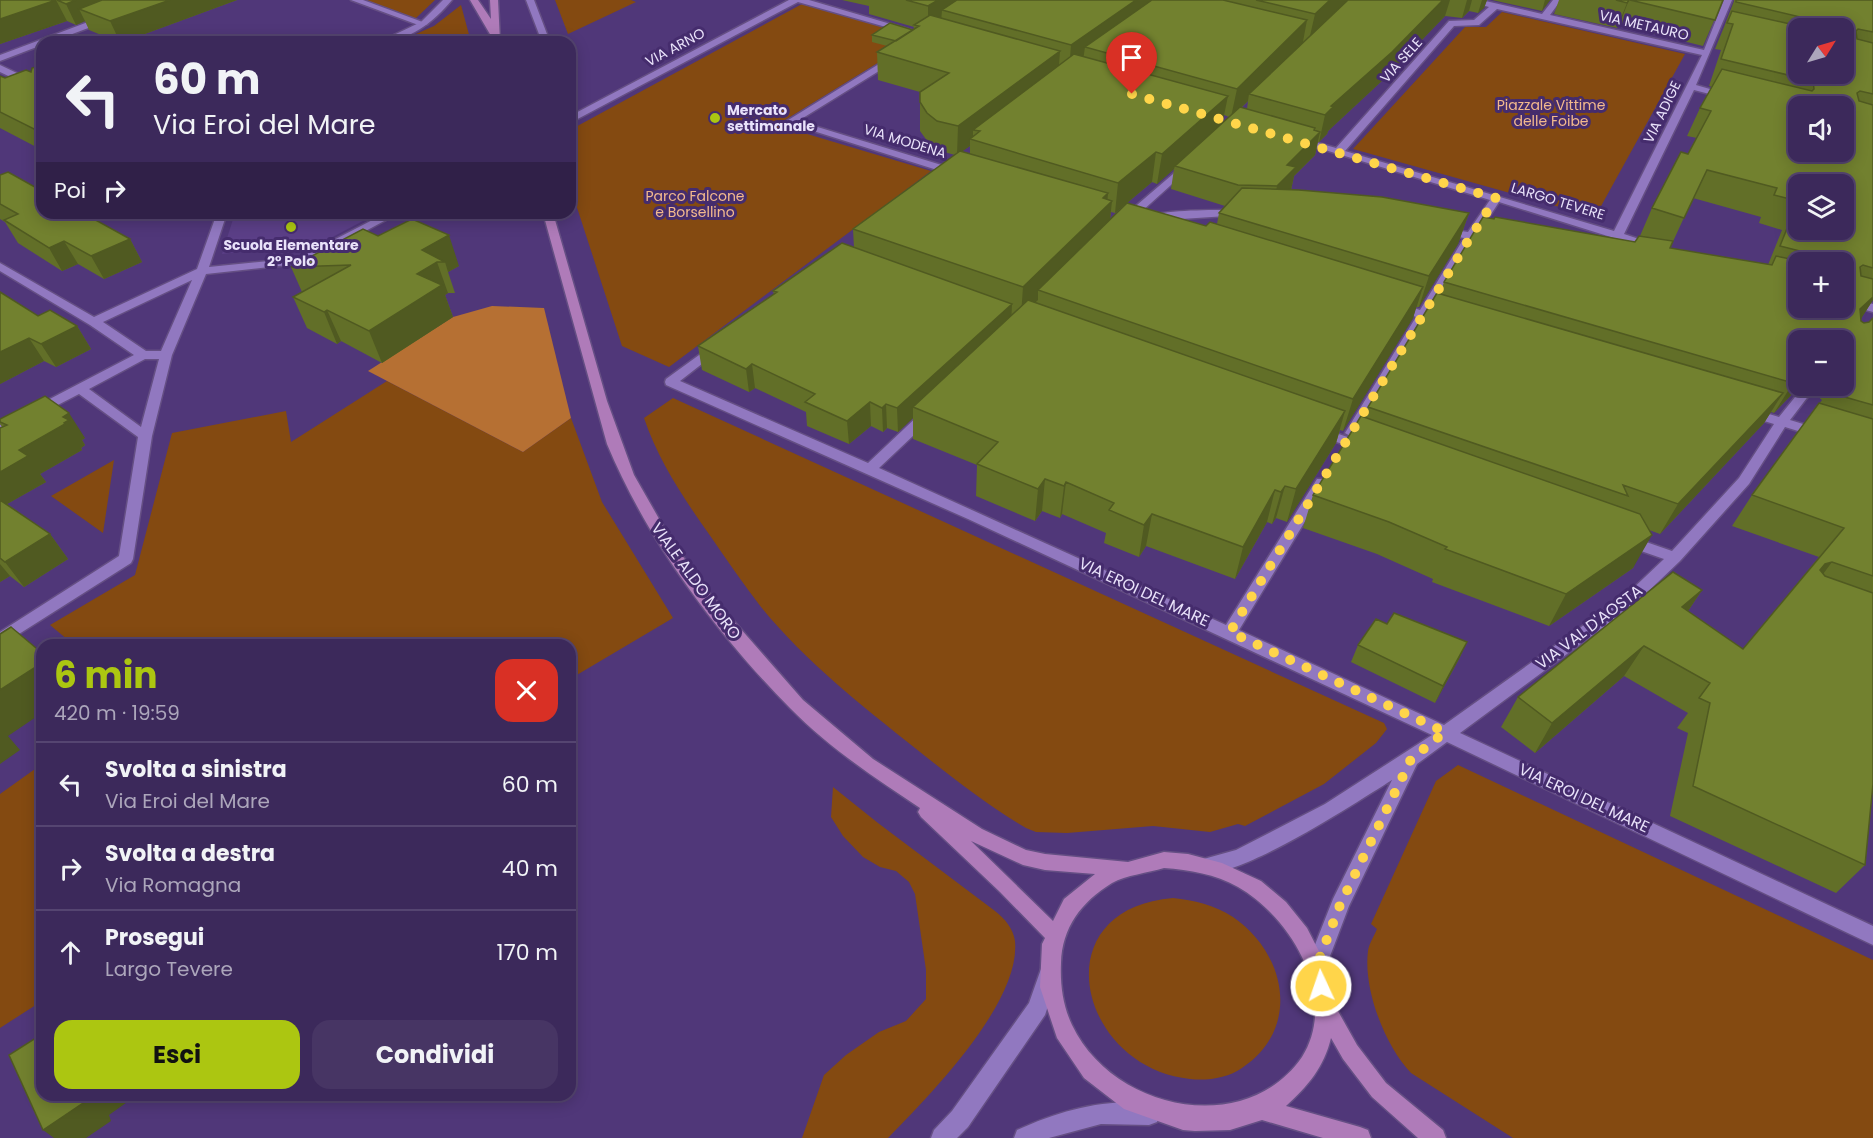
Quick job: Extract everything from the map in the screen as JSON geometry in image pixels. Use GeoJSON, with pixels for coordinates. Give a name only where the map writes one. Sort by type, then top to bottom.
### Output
{"type":"FeatureCollection","features":[{"type":"Feature","properties":{"kind":"main road"},"geometry":{"type":"LineString","coordinates":[[474,0],[494,36]]}},
{"type":"Feature","properties":{"kind":"main road"},"geometry":{"type":"LineString","coordinates":[[494,0],[497,36]]}},
{"type":"Feature","properties":{"kind":"main road","name":"VIALE ALDO MORO"},"geometry":{"type":"LineString","coordinates":[[550,219],[614,444],[638,496],[664,541],[700,592],[738,639],[797,705],[867,764],[976,835],[1023,857],[1046,862],[1123,868]]}},
{"type":"Feature","properties":{"kind":"main road","name":"VIALE ALDO MORO"},"geometry":{"type":"LineString","coordinates":[[901,787],[1007,886],[1054,935]]}},
{"type":"Feature","properties":{"kind":"main road","name":"VIALE ALDO MORO"},"geometry":{"type":"LineString","coordinates":[[1164,860],[1207,866],[1231,874],[1253,886],[1292,920],[1317,965],[1325,1008],[1322,1039],[1310,1068],[1290,1092],[1263,1110],[1232,1120],[1198,1122],[1163,1116],[1126,1099],[1094,1075],[1070,1044],[1054,1010],[1048,976],[1054,935],[1074,901],[1105,876],[1123,868],[1164,860]]}},
{"type":"Feature","properties":{"kind":"main road","name":"VIALE ALDO MORO"},"geometry":{"type":"LineString","coordinates":[[1325,1008],[1350,1052],[1379,1090],[1435,1138]]}},
{"type":"Feature","properties":{"kind":"main road"},"geometry":{"type":"LineString","coordinates":[[1263,1110],[1360,1138]]}},
{"type":"Feature","properties":{"kind":"street"},"geometry":{"type":"LineString","coordinates":[[355,0],[424,24]]}},
{"type":"Feature","properties":{"kind":"street"},"geometry":{"type":"LineString","coordinates":[[397,36],[424,24],[448,0]]}},
{"type":"Feature","properties":{"kind":"street"},"geometry":{"type":"LineString","coordinates":[[530,0],[544,36]]}},
{"type":"Feature","properties":{"kind":"street","name":"VIA ARNO"},"geometry":{"type":"LineString","coordinates":[[576,117],[795,0]]}},
{"type":"Feature","properties":{"kind":"street"},"geometry":{"type":"LineString","coordinates":[[800,0],[920,33]]}},
{"type":"Feature","properties":{"kind":"street","name":"VIA METAURO"},"geometry":{"type":"LineString","coordinates":[[1470,0],[1707,53]]}},
{"type":"Feature","properties":{"kind":"street"},"geometry":{"type":"LineString","coordinates":[[1544,17],[1557,0]]}},
{"type":"Feature","properties":{"kind":"street","name":"VIA ADIGE"},"geometry":{"type":"LineString","coordinates":[[1618,235],[1689,86],[1721,32],[1728,0]]}},
{"type":"Feature","properties":{"kind":"street","name":"VIA SELE"},"geometry":{"type":"LineString","coordinates":[[1338,152],[1452,23],[1476,23],[1495,6]]}},
{"type":"Feature","properties":{"kind":"street"},"geometry":{"type":"LineString","coordinates":[[59,36],[115,15]]}},
{"type":"Feature","properties":{"kind":"street"},"geometry":{"type":"LineString","coordinates":[[0,58],[36,45]]}},
{"type":"Feature","properties":{"kind":"street","name":"VIA MODENA"},"geometry":{"type":"LineString","coordinates":[[901,55],[790,122],[970,177]]}},
{"type":"Feature","properties":{"kind":"street"},"geometry":{"type":"LineString","coordinates":[[0,68],[36,86]]}},
{"type":"Feature","properties":{"kind":"street"},"geometry":{"type":"LineString","coordinates":[[1689,86],[1744,99]]}},
{"type":"Feature","properties":{"kind":"street"},"geometry":{"type":"LineString","coordinates":[[1292,139],[1496,198]]}},
{"type":"Feature","properties":{"kind":"street"},"geometry":{"type":"LineString","coordinates":[[1118,223],[1192,161]]}},
{"type":"Feature","properties":{"kind":"street"},"geometry":{"type":"LineString","coordinates":[[939,177],[957,163]]}},
{"type":"Feature","properties":{"kind":"street","name":"LARGO TEVERE"},"geometry":{"type":"LineString","coordinates":[[1344,446],[1496,198],[1663,250]]}},
{"type":"Feature","properties":{"kind":"street"},"geometry":{"type":"LineString","coordinates":[[1118,223],[1184,215],[1247,213]]}},
{"type":"Feature","properties":{"kind":"street"},"geometry":{"type":"LineString","coordinates":[[0,640],[126,559],[145,436],[166,355],[202,271],[220,219]]}},
{"type":"Feature","properties":{"kind":"street"},"geometry":{"type":"LineString","coordinates":[[94,322],[202,271],[302,261],[382,219]]}},
{"type":"Feature","properties":{"kind":"street"},"geometry":{"type":"LineString","coordinates":[[1118,223],[1158,232]]}},
{"type":"Feature","properties":{"kind":"street"},"geometry":{"type":"LineString","coordinates":[[1433,230],[1504,241]]}},
{"type":"Feature","properties":{"kind":"street"},"geometry":{"type":"LineString","coordinates":[[0,266],[94,322],[143,355]]}},
{"type":"Feature","properties":{"kind":"street"},"geometry":{"type":"LineString","coordinates":[[1379,301],[1456,325]]}},
{"type":"Feature","properties":{"kind":"street"},"geometry":{"type":"LineString","coordinates":[[1854,303],[1873,308]]}},
{"type":"Feature","properties":{"kind":"street","name":"VIA EROI DEL MARE"},"geometry":{"type":"LineString","coordinates":[[725,340],[671,382],[871,468],[1230,632],[1873,933]]}},
{"type":"Feature","properties":{"kind":"street"},"geometry":{"type":"LineString","coordinates":[[0,432],[143,355],[166,355]]}},
{"type":"Feature","properties":{"kind":"street"},"geometry":{"type":"LineString","coordinates":[[80,389],[145,436]]}},
{"type":"Feature","properties":{"kind":"street","name":"VIA VAL D'AOSTA"},"geometry":{"type":"LineString","coordinates":[[1207,866],[1240,857],[1270,842],[1331,809],[1411,759],[1445,732],[1631,599],[1675,557],[1744,481],[1782,422],[1802,396]]}},
{"type":"Feature","properties":{"kind":"street"},"geometry":{"type":"LineString","coordinates":[[871,468],[939,403]]}},
{"type":"Feature","properties":{"kind":"street"},"geometry":{"type":"LineString","coordinates":[[1737,408],[1839,439]]}},
{"type":"Feature","properties":{"kind":"street"},"geometry":{"type":"LineString","coordinates":[[1303,425],[1344,446],[1381,453]]}},
{"type":"Feature","properties":{"kind":"street"},"geometry":{"type":"LineString","coordinates":[[1230,632],[1329,472]]}},
{"type":"Feature","properties":{"kind":"street"},"geometry":{"type":"LineString","coordinates":[[1619,537],[1675,557]]}},
{"type":"Feature","properties":{"kind":"street","name":"VIA VAL D'AOSTA"},"geometry":{"type":"LineString","coordinates":[[1317,965],[1340,905],[1411,759]]}},
{"type":"Feature","properties":{"kind":"street"},"geometry":{"type":"LineString","coordinates":[[942,1138],[960,1119],[1021,1034],[1038,1008],[1048,976]]}},
{"type":"Feature","properties":{"kind":"street"},"geometry":{"type":"LineString","coordinates":[[1025,1138],[1050,1126],[1091,1114],[1124,1111],[1163,1116]]}},
{"type":"Feature","properties":{"kind":"shaded area","name":"Scuola Elementare 2° Polo"},"geometry":{"type":"Polygon","coordinates":[[[233,219],[367,219],[325,241],[222,254],[233,219]]]}},
{"type":"Feature","properties":{"kind":"shaded area"},"geometry":{"type":"Polygon","coordinates":[[[492,306],[544,308],[571,418],[523,452],[368,371],[453,317],[492,306]]]}},
{"type":"Feature","properties":{"kind":"green space"},"geometry":{"type":"Polygon","coordinates":[[[360,0],[435,0],[415,19],[360,0]]]}},
{"type":"Feature","properties":{"kind":"green space"},"geometry":{"type":"Polygon","coordinates":[[[555,0],[631,0],[636,2],[568,34],[555,0]]]}},
{"type":"Feature","properties":{"kind":"green space","name":"Parco Falcone e Borsellino"},"geometry":{"type":"Polygon","coordinates":[[[802,4],[920,37],[777,125],[931,171],[669,367],[622,346],[576,204],[576,127],[802,4]]]}},
{"type":"Feature","properties":{"kind":"green space"},"geometry":{"type":"Polygon","coordinates":[[[461,5],[469,36],[412,36],[434,26],[461,5]]]}},
{"type":"Feature","properties":{"kind":"green space","name":"Piazzale Vittime delle Foibe"},"geometry":{"type":"Polygon","coordinates":[[[1502,12],[1685,54],[1595,217],[1353,149],[1465,27],[1486,27],[1502,12]]]}},
{"type":"Feature","properties":{"kind":"green space"},"geometry":{"type":"Polygon","coordinates":[[[387,381],[523,452],[571,418],[602,502],[673,618],[576,675],[576,639],[67,639],[50,625],[135,575],[172,433],[286,411],[291,442],[387,381]]]}},
{"type":"Feature","properties":{"kind":"green space"},"geometry":{"type":"Polygon","coordinates":[[[673,398],[1384,723],[1387,729],[1376,743],[1324,784],[1245,826],[1238,824],[1210,832],[1153,826],[1067,833],[1036,832],[1026,828],[955,780],[854,699],[796,646],[761,607],[682,494],[650,434],[644,418],[673,398]]]}},
{"type":"Feature","properties":{"kind":"green space"},"geometry":{"type":"Polygon","coordinates":[[[114,460],[103,533],[51,496],[114,460]]]}},
{"type":"Feature","properties":{"kind":"green space"},"geometry":{"type":"Polygon","coordinates":[[[1458,765],[1873,960],[1873,1138],[1513,1138],[1411,1073],[1401,1062],[1385,1033],[1373,999],[1367,966],[1370,943],[1377,929],[1371,924],[1436,781],[1458,765]]]}},
{"type":"Feature","properties":{"kind":"green space"},"geometry":{"type":"Polygon","coordinates":[[[36,768],[36,1005],[0,1028],[0,794],[36,768]]]}},
{"type":"Feature","properties":{"kind":"green space"},"geometry":{"type":"Polygon","coordinates":[[[833,787],[999,914],[1010,928],[1015,941],[1013,966],[1003,992],[988,1020],[948,1074],[888,1138],[802,1138],[824,1075],[846,1055],[879,1032],[906,1021],[926,999],[926,970],[915,894],[909,882],[896,871],[880,867],[863,857],[843,836],[831,817],[833,787]]]}},
{"type":"Feature","properties":{"kind":"green space"},"geometry":{"type":"Polygon","coordinates":[[[1173,898],[1204,904],[1233,917],[1251,933],[1265,951],[1275,971],[1280,992],[1279,1013],[1273,1033],[1261,1052],[1242,1068],[1224,1076],[1203,1080],[1190,1079],[1152,1068],[1122,1047],[1101,1019],[1090,988],[1091,957],[1104,929],[1131,908],[1173,898]]]}},
{"type":"Feature","properties":{"kind":"building"},"geometry":{"type":"Polygon","coordinates":[[[0,0],[56,0],[0,19],[0,0]]]}},
{"type":"Feature","properties":{"kind":"building"},"geometry":{"type":"Polygon","coordinates":[[[57,0],[76,0],[66,4],[57,0]]]}},
{"type":"Feature","properties":{"kind":"building"},"geometry":{"type":"Polygon","coordinates":[[[102,0],[170,0],[110,21],[79,9],[102,0]]]}},
{"type":"Feature","properties":{"kind":"building"},"geometry":{"type":"Polygon","coordinates":[[[906,0],[938,0],[928,6],[906,0]]]}},
{"type":"Feature","properties":{"kind":"building"},"geometry":{"type":"Polygon","coordinates":[[[957,0],[1136,0],[1071,45],[942,10],[957,0]]]}},
{"type":"Feature","properties":{"kind":"building"},"geometry":{"type":"Polygon","coordinates":[[[1152,0],[1223,0],[1307,20],[1237,89],[1085,47],[1152,0]]]}},
{"type":"Feature","properties":{"kind":"building"},"geometry":{"type":"Polygon","coordinates":[[[1256,0],[1330,0],[1315,14],[1256,0]]]}},
{"type":"Feature","properties":{"kind":"building"},"geometry":{"type":"Polygon","coordinates":[[[1348,0],[1443,0],[1392,52],[1331,106],[1333,107],[1325,115],[1249,94],[1348,0]]]}},
{"type":"Feature","properties":{"kind":"building"},"geometry":{"type":"Polygon","coordinates":[[[1630,0],[1723,0],[1715,20],[1630,0]]]}},
{"type":"Feature","properties":{"kind":"building"},"geometry":{"type":"Polygon","coordinates":[[[1736,0],[1873,0],[1873,32],[1858,29],[1856,31],[1857,39],[1873,43],[1873,94],[1860,91],[1857,93],[1859,101],[1873,105],[1873,268],[1863,265],[1860,267],[1861,276],[1873,279],[1873,297],[1860,309],[1861,321],[1869,322],[1873,318],[1873,405],[1841,396],[1854,396],[1854,330],[1788,330],[1788,382],[1444,282],[1483,217],[1494,219],[1495,217],[1635,242],[1639,236],[1673,241],[1670,248],[1772,265],[1776,256],[1788,258],[1788,318],[1854,318],[1854,252],[1804,252],[1780,246],[1788,226],[1788,240],[1854,240],[1854,174],[1788,174],[1788,198],[1774,195],[1777,188],[1707,170],[1684,218],[1652,208],[1681,152],[1688,154],[1711,111],[1700,108],[1722,69],[1812,91],[1813,84],[1854,84],[1854,18],[1804,18],[1736,2],[1736,0]]]}},
{"type":"Feature","properties":{"kind":"building"},"geometry":{"type":"Polygon","coordinates":[[[1732,11],[1788,24],[1788,75],[1721,59],[1733,24],[1727,23],[1732,11]]]}},
{"type":"Feature","properties":{"kind":"building"},"geometry":{"type":"Polygon","coordinates":[[[930,15],[1060,51],[958,126],[937,121],[927,113],[920,102],[920,92],[949,73],[877,52],[919,26],[914,25],[930,15]]]}},
{"type":"Feature","properties":{"kind":"building"},"geometry":{"type":"Polygon","coordinates":[[[890,23],[913,30],[896,41],[872,35],[890,23]]]}},
{"type":"Feature","properties":{"kind":"building"},"geometry":{"type":"Polygon","coordinates":[[[1074,54],[1228,96],[1162,154],[1156,152],[1118,183],[970,139],[980,131],[973,130],[1074,54]]]}},
{"type":"Feature","properties":{"kind":"building"},"geometry":{"type":"Polygon","coordinates":[[[36,67],[36,130],[0,112],[0,76],[5,78],[26,70],[31,72],[32,68],[36,67]]]}},
{"type":"Feature","properties":{"kind":"building"},"geometry":{"type":"Polygon","coordinates":[[[1240,107],[1315,128],[1314,130],[1320,132],[1287,165],[1296,167],[1277,186],[1238,185],[1175,166],[1240,107]]]}},
{"type":"Feature","properties":{"kind":"building"},"geometry":{"type":"Polygon","coordinates":[[[960,151],[1108,193],[1103,198],[1112,201],[1023,287],[853,229],[960,151]]]}},
{"type":"Feature","properties":{"kind":"building"},"geometry":{"type":"Polygon","coordinates":[[[8,172],[36,188],[36,219],[94,219],[130,239],[91,256],[64,241],[49,248],[4,220],[18,214],[0,204],[0,175],[8,172]]]}},
{"type":"Feature","properties":{"kind":"building"},"geometry":{"type":"Polygon","coordinates":[[[1242,188],[1382,197],[1469,213],[1429,276],[1219,213],[1242,188]]]}},
{"type":"Feature","properties":{"kind":"building"},"geometry":{"type":"Polygon","coordinates":[[[1127,203],[1206,226],[1210,222],[1423,287],[1353,399],[1038,290],[1127,203]]]}},
{"type":"Feature","properties":{"kind":"building"},"geometry":{"type":"Polygon","coordinates":[[[412,219],[449,235],[422,250],[445,262],[437,262],[417,274],[442,285],[369,331],[327,310],[324,312],[293,297],[351,265],[291,267],[363,229],[378,236],[412,219]]]}},
{"type":"Feature","properties":{"kind":"building"},"geometry":{"type":"Polygon","coordinates":[[[842,243],[1012,304],[897,408],[886,404],[882,408],[870,402],[847,421],[805,402],[815,394],[752,364],[746,369],[698,346],[777,292],[773,291],[842,243]]]}},
{"type":"Feature","properties":{"kind":"building"},"geometry":{"type":"Polygon","coordinates":[[[0,292],[38,316],[50,310],[77,326],[41,344],[29,338],[0,352],[0,292]]]}},
{"type":"Feature","properties":{"kind":"building"},"geometry":{"type":"Polygon","coordinates":[[[1437,293],[1783,393],[1678,504],[1623,485],[1628,496],[1368,407],[1437,293]]]}},
{"type":"Feature","properties":{"kind":"building"},"geometry":{"type":"Polygon","coordinates":[[[1028,300],[1345,411],[1296,489],[1285,486],[1281,492],[1275,490],[1243,547],[1152,514],[1144,525],[1109,510],[1114,503],[1066,482],[1064,486],[1045,479],[1038,489],[977,464],[998,442],[913,407],[1028,300]]]}},
{"type":"Feature","properties":{"kind":"building"},"geometry":{"type":"Polygon","coordinates":[[[45,396],[69,413],[63,417],[69,420],[19,450],[28,456],[0,472],[0,428],[7,425],[0,422],[0,419],[45,396]]]}},
{"type":"Feature","properties":{"kind":"building"},"geometry":{"type":"Polygon","coordinates":[[[1819,403],[1873,419],[1873,576],[1832,562],[1825,564],[1820,570],[1825,576],[1873,593],[1873,784],[1865,865],[1693,786],[1710,703],[1699,698],[1710,683],[1644,646],[1552,723],[1518,697],[1673,572],[1702,590],[1682,607],[1743,649],[1844,528],[1752,495],[1819,403]]]}},
{"type":"Feature","properties":{"kind":"building"},"geometry":{"type":"Polygon","coordinates":[[[1361,416],[1640,514],[1652,535],[1566,594],[1445,549],[1447,547],[1389,522],[1313,495],[1361,416]]]}},
{"type":"Feature","properties":{"kind":"building"},"geometry":{"type":"Polygon","coordinates":[[[0,500],[50,534],[5,562],[0,558],[0,500]]]}},
{"type":"Feature","properties":{"kind":"building"},"geometry":{"type":"Polygon","coordinates":[[[1394,613],[1467,642],[1443,686],[1358,645],[1376,619],[1387,624],[1394,613]]]}},
{"type":"Feature","properties":{"kind":"building"},"geometry":{"type":"Polygon","coordinates":[[[11,627],[36,648],[36,667],[0,690],[0,634],[11,627]]]}},
{"type":"Feature","properties":{"kind":"building"},"geometry":{"type":"Polygon","coordinates":[[[36,1038],[36,1101],[86,1101],[43,1130],[9,1055],[36,1038]]]}},
{"type":"Feature","properties":{"kind":"place","name":"Mercato settimanale"},"geometry":{"type":"Point","coordinates":[715,118]}},
{"type":"Feature","properties":{"kind":"place","name":"Scuola Elementare 2° Polo"},"geometry":{"type":"Point","coordinates":[291,227]}},
{"type":"Feature","properties":{"kind":"route"},"geometry":{"type":"LineString","coordinates":[[1132,94],[1496,198],[1230,632],[1445,732],[1411,759],[1340,905],[1317,965],[1321,986]]}}]}
